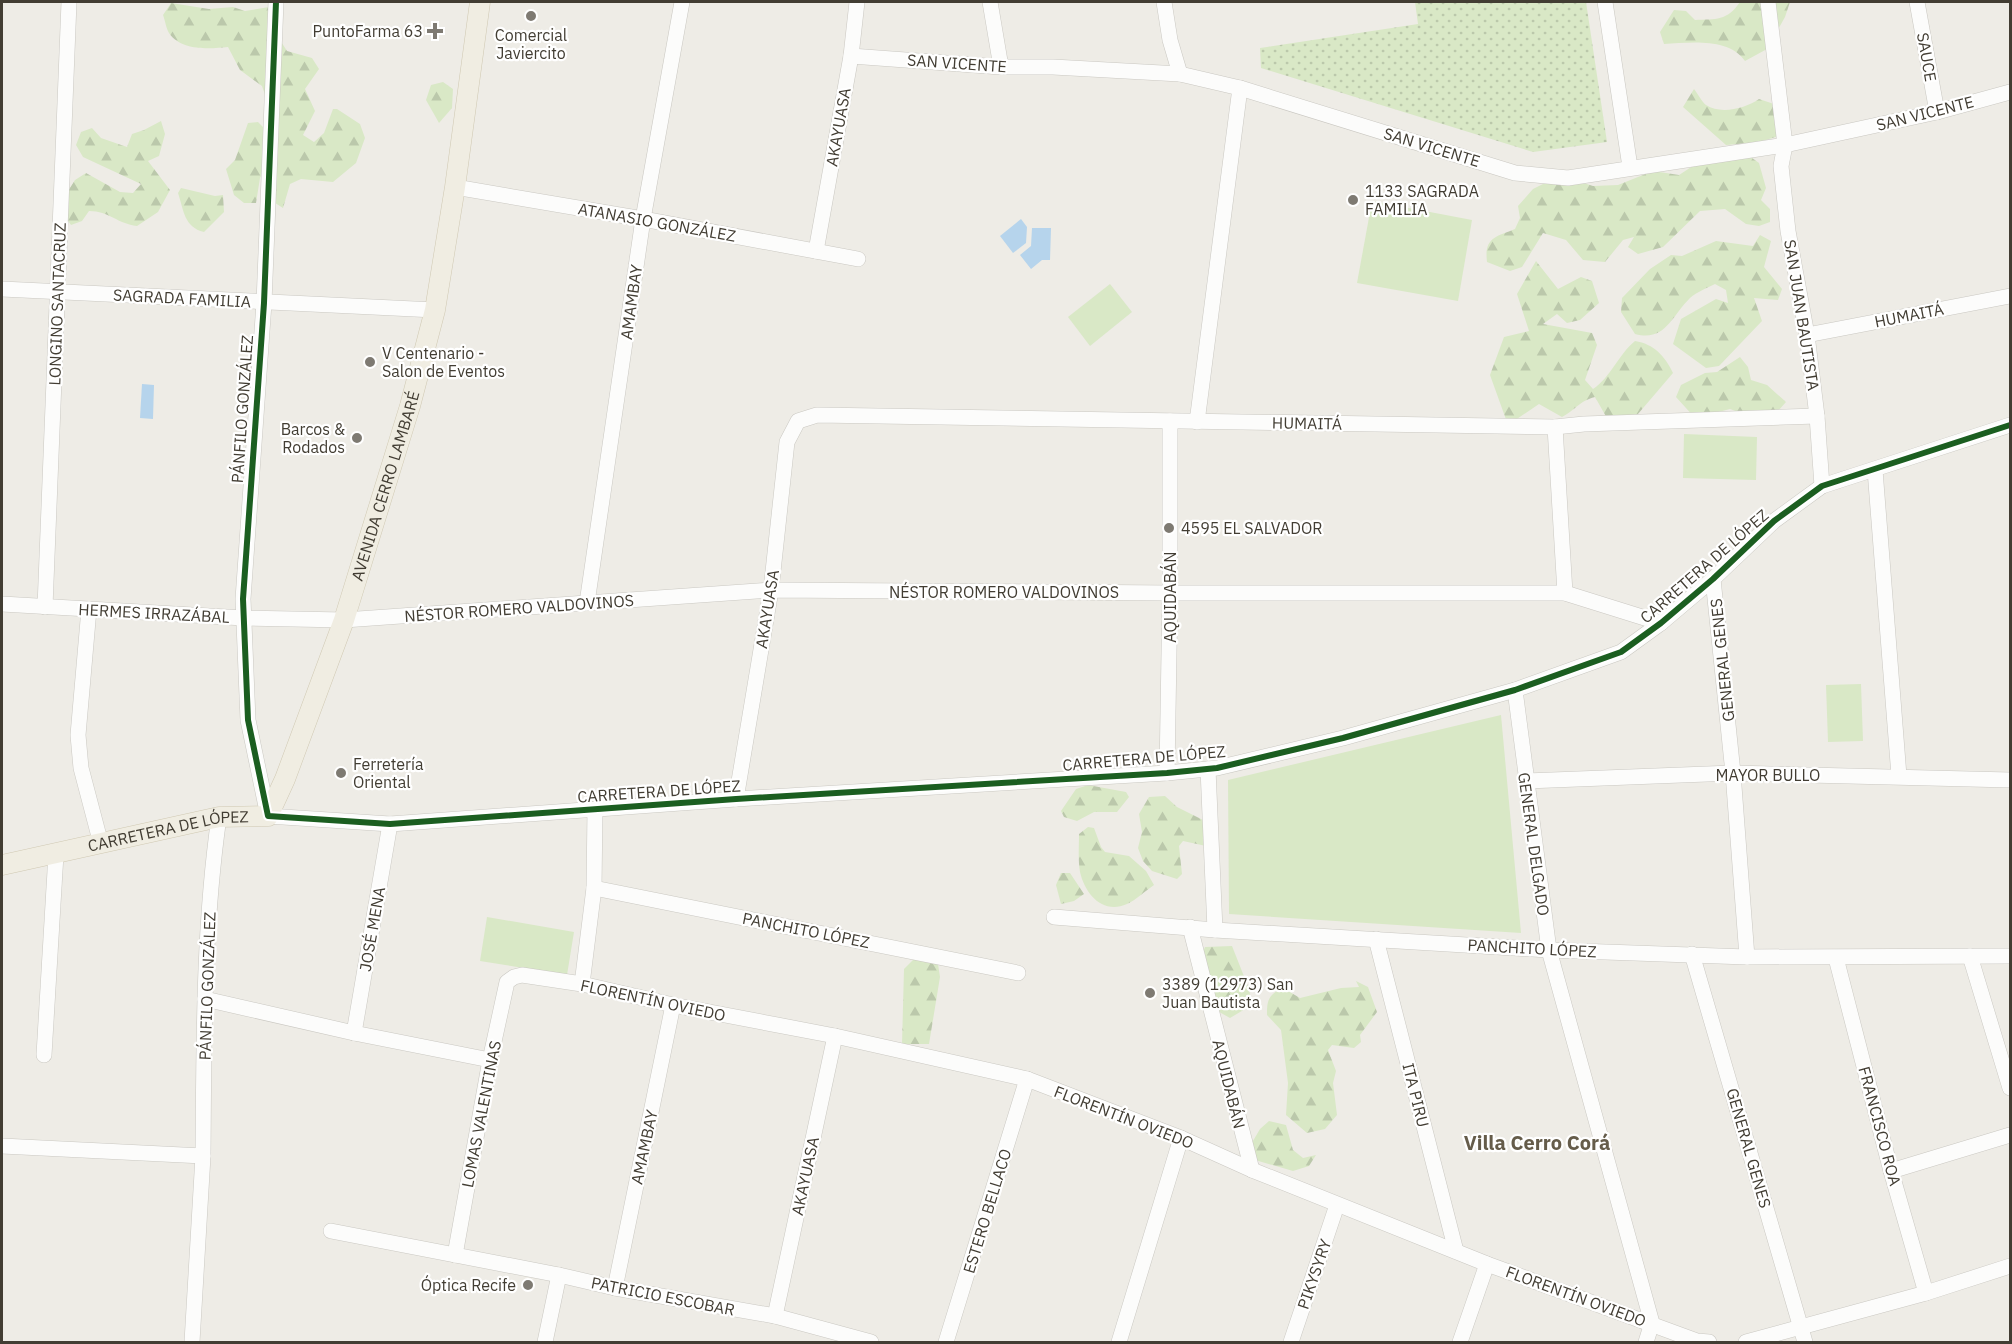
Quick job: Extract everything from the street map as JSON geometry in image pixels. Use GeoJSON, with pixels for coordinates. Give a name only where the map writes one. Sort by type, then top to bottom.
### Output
{"type":"FeatureCollection","features":[{"type":"Feature","properties":{"kind":"main road","name":"AVENIDA CERRO LAMBARÉ"},"geometry":{"type":"LineString","coordinates":[[268,816],[285,779],[344,620],[410,406],[435,310],[455,187],[480,2]]}},
{"type":"Feature","properties":{"kind":"main road","name":"CARRETERA DE LÓPEZ"},"geometry":{"type":"LineString","coordinates":[[2,865],[219,817],[268,816]]}},
{"type":"Feature","properties":{"kind":"street","name":"LONGINO SANTACRUZ"},"geometry":{"type":"LineString","coordinates":[[45,607],[69,2]]}},
{"type":"Feature","properties":{"kind":"street","name":"PÁNFILO GONZÁLEZ"},"geometry":{"type":"LineString","coordinates":[[268,816],[248,720],[244,618],[246,547],[264,303],[276,2]]}},
{"type":"Feature","properties":{"kind":"street","name":"AMAMBAY"},"geometry":{"type":"LineString","coordinates":[[587,603],[643,219],[682,2]]}},
{"type":"Feature","properties":{"kind":"street","name":"AKAYUASA"},"geometry":{"type":"LineString","coordinates":[[816,251],[851,56],[857,2]]}},
{"type":"Feature","properties":{"kind":"street"},"geometry":{"type":"LineString","coordinates":[[990,2],[1001,67]]}},
{"type":"Feature","properties":{"kind":"street"},"geometry":{"type":"LineString","coordinates":[[1164,2],[1170,40],[1180,74]]}},
{"type":"Feature","properties":{"kind":"street"},"geometry":{"type":"LineString","coordinates":[[1605,2],[1630,167]]}},
{"type":"Feature","properties":{"kind":"street","name":"SAN JUAN BAUTISTA"},"geometry":{"type":"LineString","coordinates":[[1768,2],[1785,145],[1780,166],[1788,231],[1807,335],[1817,416],[1822,486]]}},
{"type":"Feature","properties":{"kind":"street","name":"SAUCE"},"geometry":{"type":"LineString","coordinates":[[1917,2],[1937,112]]}},
{"type":"Feature","properties":{"kind":"street","name":"SAN VICENTE"},"geometry":{"type":"LineString","coordinates":[[851,56],[1001,67],[1053,67],[1180,74],[1240,87],[1515,173],[1568,178],[1785,145],[1937,112],[2010,92]]}},
{"type":"Feature","properties":{"kind":"street"},"geometry":{"type":"LineString","coordinates":[[1197,422],[1240,87]]}},
{"type":"Feature","properties":{"kind":"street","name":"ATANASIO GONZÁLEZ"},"geometry":{"type":"LineString","coordinates":[[455,187],[643,219],[858,260]]}},
{"type":"Feature","properties":{"kind":"street","name":"SAGRADA FAMILIA"},"geometry":{"type":"LineString","coordinates":[[2,289],[435,310]]}},
{"type":"Feature","properties":{"kind":"street","name":"HUMAITÁ"},"geometry":{"type":"LineString","coordinates":[[1807,335],[2010,296]]}},
{"type":"Feature","properties":{"kind":"street","name":"HUMAITÁ"},"geometry":{"type":"LineString","coordinates":[[798,421],[817,415],[1555,427],[1817,416]]}},
{"type":"Feature","properties":{"kind":"street","name":"AKAYUASA"},"geometry":{"type":"LineString","coordinates":[[736,799],[771,590],[787,442],[798,421]]}},
{"type":"Feature","properties":{"kind":"street","name":"AQUIDABÁN"},"geometry":{"type":"LineString","coordinates":[[1167,773],[1170,422]]}},
{"type":"Feature","properties":{"kind":"street","name":"CARRETERA DE LÓPEZ"},"geometry":{"type":"LineString","coordinates":[[268,816],[390,824],[1208,769],[1343,738],[1515,690],[1621,652],[1661,623],[1713,579],[1774,521],[1822,486],[2010,425]]}},
{"type":"Feature","properties":{"kind":"street"},"geometry":{"type":"LineString","coordinates":[[1555,427],[1564,593]]}},
{"type":"Feature","properties":{"kind":"street"},"geometry":{"type":"LineString","coordinates":[[1875,470],[1899,776]]}},
{"type":"Feature","properties":{"kind":"street","name":"GENERAL GENES"},"geometry":{"type":"LineString","coordinates":[[1713,579],[1733,773],[1747,957]]}},
{"type":"Feature","properties":{"kind":"street","name":"NÉSTOR ROMERO VALDOVINOS"},"geometry":{"type":"LineString","coordinates":[[344,620],[771,590],[1564,593],[1661,623]]}},
{"type":"Feature","properties":{"kind":"street","name":"HERMES IRRAZÁBAL"},"geometry":{"type":"LineString","coordinates":[[2,604],[244,618],[344,620]]}},
{"type":"Feature","properties":{"kind":"street"},"geometry":{"type":"LineString","coordinates":[[89,609],[78,735],[81,768],[101,844]]}},
{"type":"Feature","properties":{"kind":"street","name":"GENERAL DELGADO"},"geometry":{"type":"LineString","coordinates":[[1515,690],[1549,950],[1652,1323]]}},
{"type":"Feature","properties":{"kind":"street"},"geometry":{"type":"LineString","coordinates":[[1208,769],[1215,930]]}},
{"type":"Feature","properties":{"kind":"street","name":"MAYOR BULLO"},"geometry":{"type":"LineString","coordinates":[[1526,781],[1733,773],[2010,780]]}},
{"type":"Feature","properties":{"kind":"street"},"geometry":{"type":"LineString","coordinates":[[582,984],[594,888],[595,809]]}},
{"type":"Feature","properties":{"kind":"street","name":"PÁNFILO GONZÁLEZ"},"geometry":{"type":"LineString","coordinates":[[192,1342],[203,1156],[205,999],[211,874],[219,817]]}},
{"type":"Feature","properties":{"kind":"street","name":"JOSÉ MENA"},"geometry":{"type":"LineString","coordinates":[[354,1033],[390,824]]}},
{"type":"Feature","properties":{"kind":"street"},"geometry":{"type":"LineString","coordinates":[[44,1055],[56,854]]}},
{"type":"Feature","properties":{"kind":"street","name":"PANCHITO LÓPEZ"},"geometry":{"type":"LineString","coordinates":[[594,888],[1018,973]]}},
{"type":"Feature","properties":{"kind":"street","name":"PANCHITO LÓPEZ"},"geometry":{"type":"LineString","coordinates":[[1054,917],[1215,930],[1549,950],[1747,957],[2010,956]]}},
{"type":"Feature","properties":{"kind":"street","name":"AQUIDABÁN"},"geometry":{"type":"LineString","coordinates":[[1190,927],[1251,1170]]}},
{"type":"Feature","properties":{"kind":"street","name":"ITA PIRU"},"geometry":{"type":"LineString","coordinates":[[1376,939],[1456,1251]]}},
{"type":"Feature","properties":{"kind":"street","name":"GENERAL GENES"},"geometry":{"type":"LineString","coordinates":[[1692,954],[1805,1342]]}},
{"type":"Feature","properties":{"kind":"street"},"geometry":{"type":"LineString","coordinates":[[1970,956],[2010,1088]]}},
{"type":"Feature","properties":{"kind":"street","name":"FRANCISCO ROA"},"geometry":{"type":"LineString","coordinates":[[1836,958],[1891,1171],[1926,1293]]}},
{"type":"Feature","properties":{"kind":"street","name":"FLORENTÍN OVIEDO"},"geometry":{"type":"LineString","coordinates":[[514,977],[522,975],[582,984],[673,1005],[835,1036],[1027,1079],[1181,1138],[1251,1170],[1487,1264],[1697,1341],[1709,1342]]}},
{"type":"Feature","properties":{"kind":"street","name":"LOMAS VALENTINAS"},"geometry":{"type":"LineString","coordinates":[[454,1255],[490,1060],[507,982],[514,977]]}},
{"type":"Feature","properties":{"kind":"street"},"geometry":{"type":"LineString","coordinates":[[205,999],[354,1033],[490,1060]]}},
{"type":"Feature","properties":{"kind":"street","name":"AMAMBAY"},"geometry":{"type":"LineString","coordinates":[[615,1288],[673,1005]]}},
{"type":"Feature","properties":{"kind":"street","name":"AKAYUASA"},"geometry":{"type":"LineString","coordinates":[[775,1316],[835,1036]]}},
{"type":"Feature","properties":{"kind":"street","name":"ESTERO BELLACO"},"geometry":{"type":"LineString","coordinates":[[946,1342],[1027,1079]]}},
{"type":"Feature","properties":{"kind":"street"},"geometry":{"type":"LineString","coordinates":[[1891,1171],[2010,1135]]}},
{"type":"Feature","properties":{"kind":"street"},"geometry":{"type":"LineString","coordinates":[[1119,1342],[1181,1138]]}},
{"type":"Feature","properties":{"kind":"street"},"geometry":{"type":"LineString","coordinates":[[2,1146],[203,1156]]}},
{"type":"Feature","properties":{"kind":"street","name":"PIKYSYRY"},"geometry":{"type":"LineString","coordinates":[[1291,1342],[1337,1205]]}},
{"type":"Feature","properties":{"kind":"street","name":"PATRICIO ESCOBAR"},"geometry":{"type":"LineString","coordinates":[[331,1231],[615,1288],[775,1316],[871,1342]]}},
{"type":"Feature","properties":{"kind":"street"},"geometry":{"type":"LineString","coordinates":[[1461,1342],[1487,1264]]}},
{"type":"Feature","properties":{"kind":"street"},"geometry":{"type":"LineString","coordinates":[[1746,1342],[1926,1293],[2010,1266]]}},
{"type":"Feature","properties":{"kind":"street"},"geometry":{"type":"LineString","coordinates":[[545,1342],[559,1275]]}},
{"type":"Feature","properties":{"kind":"street"},"geometry":{"type":"LineString","coordinates":[[1646,1342],[1652,1323]]}},
{"type":"Feature","properties":{"kind":"green space"},"geometry":{"type":"Polygon","coordinates":[[[1415,2],[1586,2],[1607,142],[1533,152],[1261,68],[1260,48],[1418,24],[1415,2]]]}},
{"type":"Feature","properties":{"kind":"green space"},"geometry":{"type":"Polygon","coordinates":[[[1740,2],[1790,2],[1785,17],[1767,49],[1745,61],[1738,53],[1718,45],[1708,43],[1664,44],[1660,32],[1674,10],[1686,11],[1695,20],[1715,19],[1726,16],[1740,2]]]}},
{"type":"Feature","properties":{"kind":"green space"},"geometry":{"type":"Polygon","coordinates":[[[171,3],[209,9],[233,7],[245,11],[269,7],[280,40],[287,51],[312,58],[319,69],[305,89],[315,111],[303,135],[314,142],[324,133],[333,109],[337,109],[360,124],[365,138],[356,163],[333,182],[301,179],[290,184],[283,208],[272,201],[267,164],[260,178],[256,203],[244,203],[234,195],[226,169],[235,160],[248,123],[258,122],[267,131],[275,124],[262,86],[240,70],[228,47],[196,48],[174,39],[167,29],[163,15],[171,3]]]}},
{"type":"Feature","properties":{"kind":"green space"},"geometry":{"type":"Polygon","coordinates":[[[443,82],[453,89],[452,108],[439,123],[426,100],[431,85],[443,82]]]}},
{"type":"Feature","properties":{"kind":"green space"},"geometry":{"type":"Polygon","coordinates":[[[1694,89],[1706,105],[1719,110],[1740,107],[1759,99],[1780,106],[1779,136],[1759,142],[1726,145],[1683,107],[1694,89]]]}},
{"type":"Feature","properties":{"kind":"green space"},"geometry":{"type":"Polygon","coordinates":[[[161,121],[165,134],[159,156],[148,161],[170,190],[158,212],[137,226],[102,213],[89,211],[82,221],[71,225],[64,215],[61,202],[75,180],[86,173],[120,192],[133,193],[141,184],[83,157],[76,145],[81,132],[92,128],[101,138],[127,147],[132,134],[161,121]]]}},
{"type":"Feature","properties":{"kind":"green space"},"geometry":{"type":"Polygon","coordinates":[[[1748,155],[1759,163],[1766,188],[1761,200],[1770,209],[1770,222],[1759,226],[1746,224],[1725,209],[1700,211],[1663,247],[1638,254],[1628,247],[1634,237],[1623,240],[1605,262],[1583,260],[1566,240],[1543,233],[1522,267],[1510,271],[1487,262],[1487,247],[1493,239],[1515,229],[1520,218],[1518,206],[1533,189],[1555,178],[1568,178],[1593,186],[1618,185],[1653,171],[1679,175],[1699,162],[1748,155]]]}},
{"type":"Feature","properties":{"kind":"green space"},"geometry":{"type":"Polygon","coordinates":[[[181,188],[215,196],[223,195],[224,212],[204,232],[192,226],[186,217],[178,193],[181,188]]]}},
{"type":"Feature","properties":{"kind":"green space"},"geometry":{"type":"Polygon","coordinates":[[[1372,201],[1472,220],[1458,301],[1357,283],[1372,201]]]}},
{"type":"Feature","properties":{"kind":"green space"},"geometry":{"type":"Polygon","coordinates":[[[1760,235],[1771,241],[1764,267],[1782,289],[1778,300],[1754,298],[1762,321],[1719,366],[1706,368],[1673,344],[1681,319],[1716,299],[1728,303],[1726,290],[1715,284],[1690,298],[1661,331],[1645,336],[1635,334],[1621,312],[1622,298],[1650,269],[1671,255],[1682,256],[1716,241],[1753,246],[1760,235]]]}},
{"type":"Feature","properties":{"kind":"green space"},"geometry":{"type":"Polygon","coordinates":[[[1536,261],[1558,289],[1581,277],[1592,281],[1599,303],[1580,320],[1567,323],[1557,314],[1543,324],[1592,333],[1597,345],[1585,380],[1593,389],[1635,341],[1653,348],[1670,367],[1673,373],[1632,421],[1608,420],[1595,397],[1562,417],[1539,404],[1508,425],[1490,375],[1504,337],[1529,331],[1517,294],[1536,261]]]}},
{"type":"Feature","properties":{"kind":"green space"},"geometry":{"type":"Polygon","coordinates":[[[1110,284],[1132,312],[1090,346],[1068,317],[1110,284]]]}},
{"type":"Feature","properties":{"kind":"green space"},"geometry":{"type":"Polygon","coordinates":[[[1740,357],[1748,367],[1751,380],[1767,385],[1786,402],[1778,411],[1755,418],[1730,409],[1695,418],[1676,397],[1681,385],[1705,373],[1717,372],[1740,357]]]}},
{"type":"Feature","properties":{"kind":"green space"},"geometry":{"type":"Polygon","coordinates":[[[1684,434],[1757,437],[1756,480],[1683,478],[1684,434]]]}},
{"type":"Feature","properties":{"kind":"green space"},"geometry":{"type":"Polygon","coordinates":[[[1861,684],[1863,741],[1828,742],[1826,685],[1861,684]]]}},
{"type":"Feature","properties":{"kind":"green space"},"geometry":{"type":"Polygon","coordinates":[[[1501,715],[1521,933],[1229,914],[1228,780],[1501,715]]]}},
{"type":"Feature","properties":{"kind":"green space"},"geometry":{"type":"Polygon","coordinates":[[[1088,785],[1126,792],[1129,797],[1117,812],[1094,812],[1077,821],[1064,817],[1061,811],[1076,789],[1088,785]]]}},
{"type":"Feature","properties":{"kind":"green space"},"geometry":{"type":"Polygon","coordinates":[[[1165,796],[1177,807],[1213,825],[1206,846],[1183,841],[1179,846],[1182,874],[1177,879],[1152,871],[1143,861],[1138,848],[1142,832],[1139,814],[1149,797],[1165,796]]]}},
{"type":"Feature","properties":{"kind":"green space"},"geometry":{"type":"Polygon","coordinates":[[[1088,827],[1094,828],[1105,852],[1129,856],[1146,871],[1154,885],[1127,904],[1118,907],[1103,905],[1096,900],[1086,888],[1079,867],[1079,834],[1088,827]]]}},
{"type":"Feature","properties":{"kind":"green space"},"geometry":{"type":"Polygon","coordinates":[[[1061,873],[1070,873],[1084,894],[1074,901],[1061,904],[1056,885],[1061,873]]]}},
{"type":"Feature","properties":{"kind":"green space"},"geometry":{"type":"Polygon","coordinates":[[[487,917],[574,932],[567,975],[480,961],[487,917]]]}},
{"type":"Feature","properties":{"kind":"green space"},"geometry":{"type":"Polygon","coordinates":[[[1232,946],[1249,989],[1252,1005],[1230,1018],[1203,1003],[1197,967],[1205,947],[1232,946]]]}},
{"type":"Feature","properties":{"kind":"green space"},"geometry":{"type":"Polygon","coordinates":[[[914,959],[938,964],[940,977],[929,1044],[902,1044],[904,969],[914,959]]]}},
{"type":"Feature","properties":{"kind":"green space"},"geometry":{"type":"Polygon","coordinates":[[[1356,981],[1368,987],[1377,1012],[1360,1035],[1361,1042],[1354,1048],[1332,1045],[1328,1050],[1336,1071],[1333,1083],[1337,1115],[1325,1129],[1307,1133],[1286,1115],[1288,1083],[1281,1030],[1267,1015],[1268,1002],[1274,993],[1283,988],[1300,998],[1341,988],[1359,987],[1356,981]]]}},
{"type":"Feature","properties":{"kind":"green space"},"geometry":{"type":"Polygon","coordinates":[[[1269,1121],[1286,1125],[1293,1150],[1303,1158],[1316,1155],[1309,1166],[1293,1171],[1255,1160],[1250,1146],[1260,1129],[1269,1121]]]}},
{"type":"Feature","properties":{"kind":"water"},"geometry":{"type":"Polygon","coordinates":[[[1021,219],[1027,227],[1026,243],[1013,253],[1000,236],[1021,219]]]}},
{"type":"Feature","properties":{"kind":"water"},"geometry":{"type":"Polygon","coordinates":[[[1032,228],[1051,228],[1050,260],[1042,260],[1031,269],[1020,255],[1031,246],[1032,228]]]}},
{"type":"Feature","properties":{"kind":"water"},"geometry":{"type":"Polygon","coordinates":[[[142,384],[154,385],[153,419],[140,418],[142,384]]]}},
{"type":"Feature","properties":{"kind":"cycle path"},"geometry":{"type":"LineString","coordinates":[[276,2],[264,303],[243,599],[248,720],[268,816],[390,824],[1217,768],[1343,738],[1515,690],[1621,652],[1661,623],[1713,579],[1774,521],[1822,486],[2010,425]]}},
{"type":"Feature","properties":{"kind":"place","name":"Comercial Javiercito"},"geometry":{"type":"Point","coordinates":[531,16]}},
{"type":"Feature","properties":{"kind":"place","name":"PuntoFarma 63"},"geometry":{"type":"Point","coordinates":[435,31]}},
{"type":"Feature","properties":{"kind":"place","name":"1133 SAGRADA FAMILIA"},"geometry":{"type":"Point","coordinates":[1353,200]}},
{"type":"Feature","properties":{"kind":"place","name":"V Centenario - Salon de Eventos"},"geometry":{"type":"Point","coordinates":[370,362]}},
{"type":"Feature","properties":{"kind":"place","name":"Barcos & Rodados"},"geometry":{"type":"Point","coordinates":[357,438]}},
{"type":"Feature","properties":{"kind":"place","name":"4595 EL SALVADOR"},"geometry":{"type":"Point","coordinates":[1169,528]}},
{"type":"Feature","properties":{"kind":"place","name":"Ferretería Oriental"},"geometry":{"type":"Point","coordinates":[341,773]}},
{"type":"Feature","properties":{"kind":"place","name":"3389 (12973) San Juan Bautista"},"geometry":{"type":"Point","coordinates":[1150,993]}},
{"type":"Feature","properties":{"kind":"place","name":"Óptica Recife"},"geometry":{"type":"Point","coordinates":[528,1285]}},
{"type":"Feature","properties":{"kind":"district","name":"Villa Cerro Corá"},"geometry":{"type":"Point","coordinates":[1537,1142]}}]}
